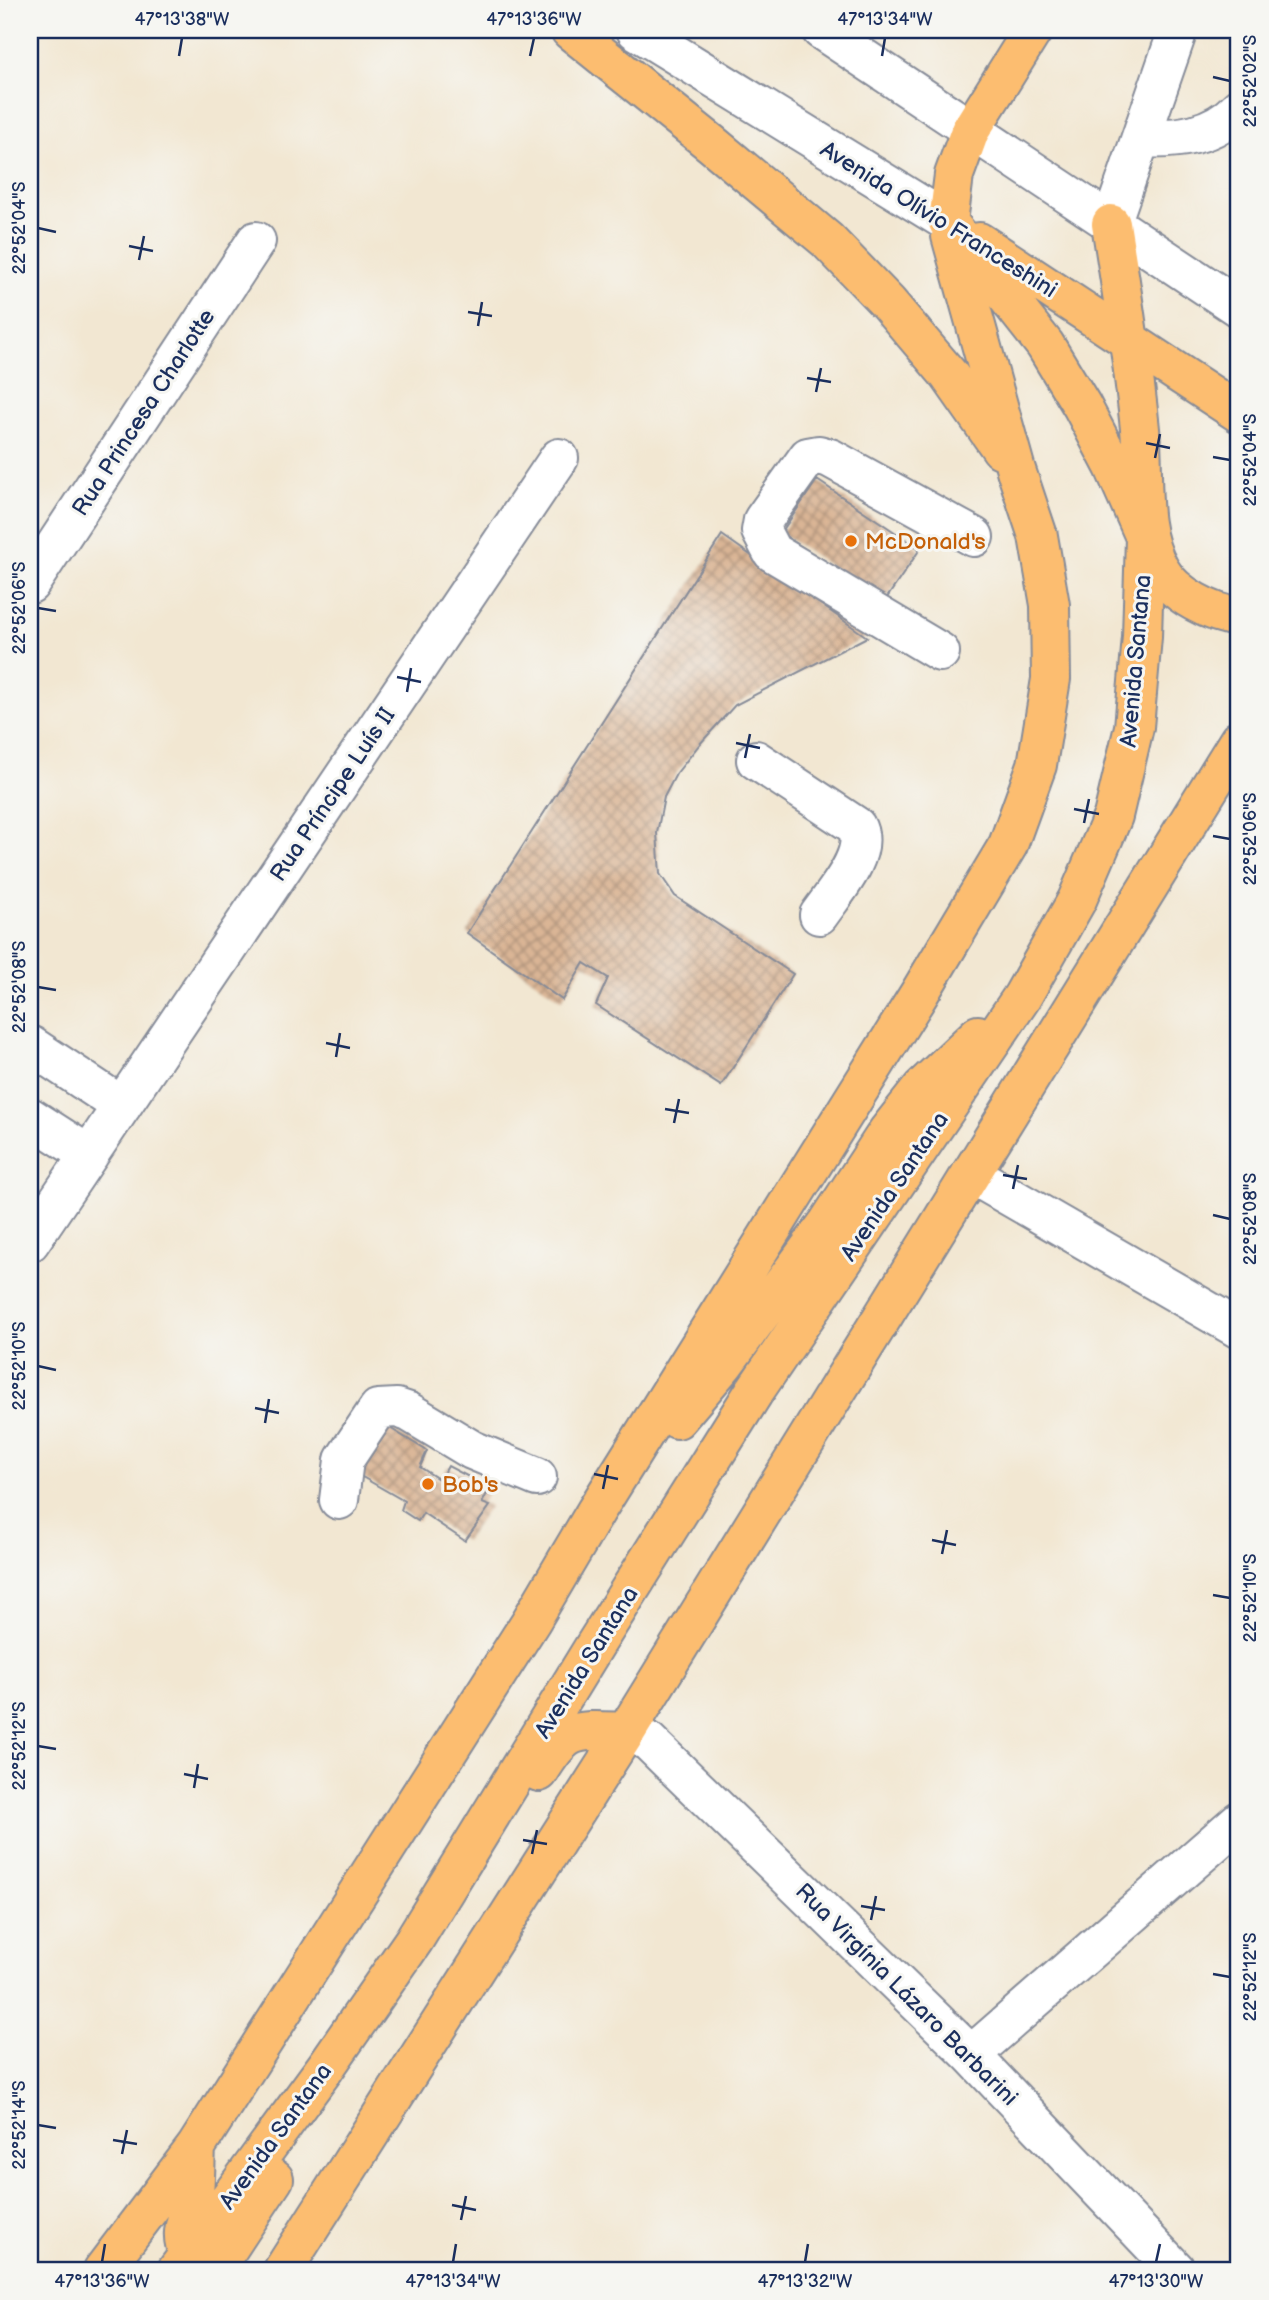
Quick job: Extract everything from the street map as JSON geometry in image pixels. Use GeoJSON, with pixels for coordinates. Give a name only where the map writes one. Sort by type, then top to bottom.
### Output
{"type":"FeatureCollection","features":[{"type":"Feature","properties":{"kind":"main road"},"geometry":{"type":"LineString","coordinates":[[570,30],[827,240],[888,303],[950,376],[1016,470]]}},
{"type":"Feature","properties":{"kind":"main road"},"geometry":{"type":"LineString","coordinates":[[103,2270],[197,2147],[531,1621],[919,994],[1008,845],[1037,765],[1051,679],[1048,594],[1038,536],[1016,470],[948,222],[954,175],[970,131],[1033,30]]}},
{"type":"Feature","properties":{"kind":"main road","name":"Avenida Olívio Franceshini"},"geometry":{"type":"LineString","coordinates":[[948,222],[1239,413]]}},
{"type":"Feature","properties":{"kind":"main road","name":"Avenida Santana"},"geometry":{"type":"LineString","coordinates":[[193,2266],[414,1940],[594,1645],[754,1392],[1022,997],[1077,900],[1112,816],[1134,727],[1142,637],[1145,537],[1114,467],[1045,345],[948,222]]}},
{"type":"Feature","properties":{"kind":"main road"},"geometry":{"type":"LineString","coordinates":[[1111,224],[1131,342],[1140,435],[1145,537],[1161,572],[1188,599],[1222,616],[1239,617]]}},
{"type":"Feature","properties":{"kind":"main road"},"geometry":{"type":"LineString","coordinates":[[283,2270],[626,1732],[1239,740]]}},
{"type":"Feature","properties":{"kind":"main road"},"geometry":{"type":"LineString","coordinates":[[603,1503],[724,1364],[828,1223],[888,1131],[922,1088],[1022,997]]}},
{"type":"Feature","properties":{"kind":"main road"},"geometry":{"type":"LineString","coordinates":[[414,1940],[474,1881],[554,1748],[567,1736],[586,1731],[626,1732]]}},
{"type":"Feature","properties":{"kind":"main road"},"geometry":{"type":"LineString","coordinates":[[193,2266],[182,2229],[193,2197],[197,2147]]}},
{"type":"Feature","properties":{"kind":"street","name":"Avenida Olívio Franceshini"},"geometry":{"type":"LineString","coordinates":[[636,30],[948,222]]}},
{"type":"Feature","properties":{"kind":"street"},"geometry":{"type":"LineString","coordinates":[[821,30],[1239,308]]}},
{"type":"Feature","properties":{"kind":"street"},"geometry":{"type":"LineString","coordinates":[[1111,224],[1178,30]]}},
{"type":"Feature","properties":{"kind":"street"},"geometry":{"type":"LineString","coordinates":[[1141,138],[1172,139],[1205,132],[1232,116],[1239,108]]}},
{"type":"Feature","properties":{"kind":"street","name":"Rua Princesa Charlotte"},"geometry":{"type":"LineString","coordinates":[[30,584],[256,241]]}},
{"type":"Feature","properties":{"kind":"street"},"geometry":{"type":"LineString","coordinates":[[940,652],[772,552],[761,531],[762,520],[808,457],[819,455],[830,458],[974,537]]}},
{"type":"Feature","properties":{"kind":"street","name":"Rua Príncipe Luís II"},"geometry":{"type":"LineString","coordinates":[[30,1242],[559,458]]}},
{"type":"Feature","properties":{"kind":"street"},"geometry":{"type":"LineString","coordinates":[[756,760],[856,826],[860,834],[859,851],[854,862],[819,915]]}},
{"type":"Feature","properties":{"kind":"street"},"geometry":{"type":"LineString","coordinates":[[30,1045],[105,1130]]}},
{"type":"Feature","properties":{"kind":"street"},"geometry":{"type":"LineString","coordinates":[[30,1117],[105,1130]]}},
{"type":"Feature","properties":{"kind":"street"},"geometry":{"type":"LineString","coordinates":[[971,1174],[1239,1329]]}},
{"type":"Feature","properties":{"kind":"street"},"geometry":{"type":"LineString","coordinates":[[339,1500],[344,1460],[378,1409],[397,1408],[410,1412],[472,1450],[537,1477]]}},
{"type":"Feature","properties":{"kind":"street","name":"Rua Virgínia Lázaro Barbarini"},"geometry":{"type":"LineString","coordinates":[[626,1732],[648,1741],[971,2055],[1176,2270]]}},
{"type":"Feature","properties":{"kind":"street"},"geometry":{"type":"LineString","coordinates":[[971,2055],[1239,1821]]}},
{"type":"Feature","properties":{"kind":"building","name":"McDonald's"},"geometry":{"type":"Polygon","coordinates":[[[817,480],[920,549],[884,602],[781,533],[817,480]]]}},
{"type":"Feature","properties":{"kind":"building"},"geometry":{"type":"Polygon","coordinates":[[[722,535],[867,637],[735,705],[676,774],[664,797],[657,833],[660,874],[675,896],[793,974],[721,1086],[596,1005],[608,978],[584,963],[562,1000],[467,933],[722,535]]]}},
{"type":"Feature","properties":{"kind":"building","name":"Bob's"},"geometry":{"type":"Polygon","coordinates":[[[388,1427],[427,1451],[420,1467],[440,1480],[448,1466],[490,1488],[482,1503],[490,1506],[465,1541],[423,1513],[418,1521],[401,1510],[404,1501],[357,1474],[388,1427]]]}},
{"type":"Feature","properties":{"kind":"place","name":"McDonald's"},"geometry":{"type":"Point","coordinates":[851,541]}},
{"type":"Feature","properties":{"kind":"place","name":"Bob's"},"geometry":{"type":"Point","coordinates":[428,1484]}}]}
